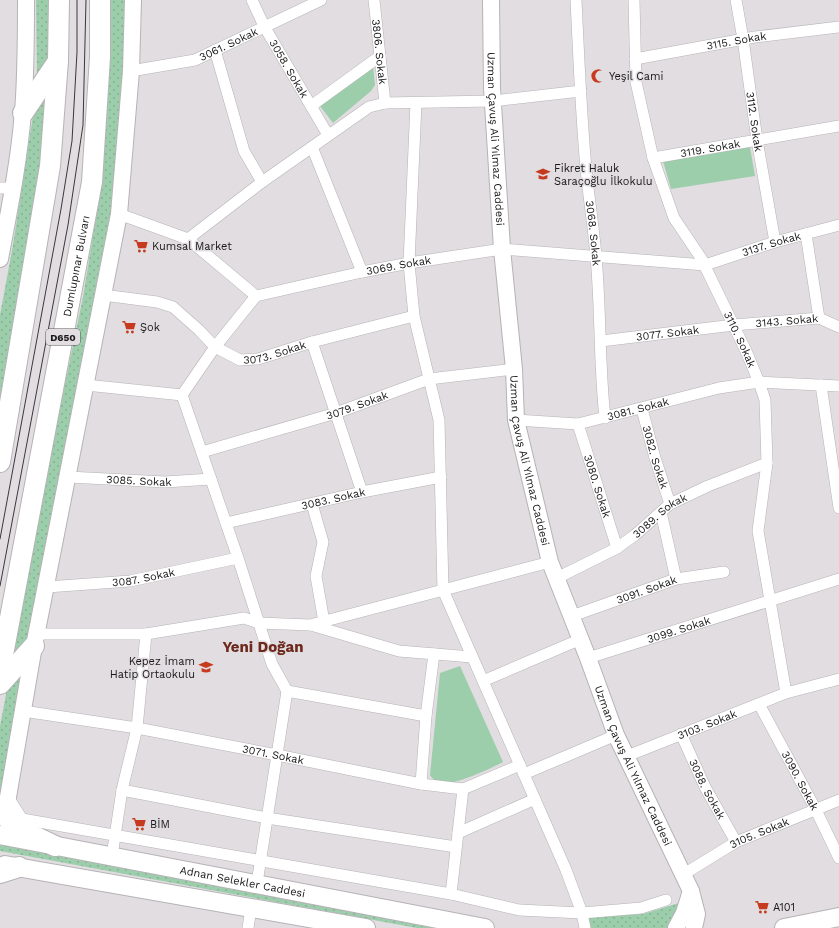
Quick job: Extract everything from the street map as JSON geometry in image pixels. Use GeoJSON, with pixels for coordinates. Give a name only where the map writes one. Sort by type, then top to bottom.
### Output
{"type":"FeatureCollection","features":[{"type":"Feature","properties":{"kind":"highway"},"geometry":{"type":"LineString","coordinates":[[0,462],[50,166],[58,61],[58,0]]}},
{"type":"Feature","properties":{"kind":"highway","name":"Dumlupınar Bulvarı"},"geometry":{"type":"LineString","coordinates":[[0,671],[92,182],[100,57],[100,0]]}},
{"type":"Feature","properties":{"kind":"highway"},"geometry":{"type":"LineString","coordinates":[[23,113],[58,61]]}},
{"type":"Feature","properties":{"kind":"highway"},"geometry":{"type":"LineString","coordinates":[[0,684],[36,640]]}},
{"type":"Feature","properties":{"kind":"highway"},"geometry":{"type":"LineString","coordinates":[[4,802],[13,826],[55,846]]}},
{"type":"Feature","properties":{"kind":"highway"},"geometry":{"type":"LineString","coordinates":[[0,873],[9,866]]}},
{"type":"Feature","properties":{"kind":"main road","name":"Adnan Selekler Caddesi"},"geometry":{"type":"LineString","coordinates":[[0,835],[257,883],[485,928]]}},
{"type":"Feature","properties":{"kind":"main road"},"geometry":{"type":"LineString","coordinates":[[9,866],[366,928]]}},
{"type":"Feature","properties":{"kind":"main road"},"geometry":{"type":"LineString","coordinates":[[784,928],[839,917]]}},
{"type":"Feature","properties":{"kind":"street"},"geometry":{"type":"LineString","coordinates":[[0,259],[6,188],[23,113],[26,60],[26,0]]}},
{"type":"Feature","properties":{"kind":"street"},"geometry":{"type":"LineString","coordinates":[[133,0],[131,71],[119,214],[4,802],[22,819],[451,894],[520,910],[582,913],[641,908],[666,900]]}},
{"type":"Feature","properties":{"kind":"street","name":"3058. Sokak"},"geometry":{"type":"LineString","coordinates":[[252,0],[264,26],[328,135]]}},
{"type":"Feature","properties":{"kind":"street","name":"3806. Sokak"},"geometry":{"type":"LineString","coordinates":[[374,0],[385,103]]}},
{"type":"Feature","properties":{"kind":"street","name":"Uzman Çavuş Ali Yılmaz Caddesi"},"geometry":{"type":"LineString","coordinates":[[491,0],[493,101],[502,249],[514,369],[516,420],[550,562],[581,639],[616,735],[692,891],[698,923]]}},
{"type":"Feature","properties":{"kind":"street","name":"3068. Sokak"},"geometry":{"type":"LineString","coordinates":[[576,0],[587,178],[596,256],[601,342],[602,392],[605,418]]}},
{"type":"Feature","properties":{"kind":"street","name":"3110. Sokak"},"geometry":{"type":"LineString","coordinates":[[634,0],[636,82],[653,158],[674,218],[705,266],[734,325],[759,382],[764,400],[767,463],[758,531],[786,693]]}},
{"type":"Feature","properties":{"kind":"street","name":"3112. Sokak"},"geometry":{"type":"LineString","coordinates":[[736,0],[757,140],[775,242]]}},
{"type":"Feature","properties":{"kind":"street","name":"3061. Sokak"},"geometry":{"type":"LineString","coordinates":[[131,71],[195,60],[315,1]]}},
{"type":"Feature","properties":{"kind":"street","name":"3115. Sokak"},"geometry":{"type":"LineString","coordinates":[[635,59],[743,39],[839,27]]}},
{"type":"Feature","properties":{"kind":"street"},"geometry":{"type":"LineString","coordinates":[[215,50],[244,151],[262,182]]}},
{"type":"Feature","properties":{"kind":"street"},"geometry":{"type":"LineString","coordinates":[[311,106],[380,56]]}},
{"type":"Feature","properties":{"kind":"street"},"geometry":{"type":"LineString","coordinates":[[188,239],[262,182],[369,107],[385,103],[493,101],[581,91]]}},
{"type":"Feature","properties":{"kind":"street"},"geometry":{"type":"LineString","coordinates":[[416,103],[409,263],[414,316],[439,420],[443,590],[566,870],[586,928]]}},
{"type":"Feature","properties":{"kind":"street","name":"3119. Sokak"},"geometry":{"type":"LineString","coordinates":[[653,158],[839,126]]}},
{"type":"Feature","properties":{"kind":"street"},"geometry":{"type":"LineString","coordinates":[[312,147],[362,272]]}},
{"type":"Feature","properties":{"kind":"street"},"geometry":{"type":"LineString","coordinates":[[119,214],[188,239],[256,296],[215,347],[182,395]]}},
{"type":"Feature","properties":{"kind":"street","name":"3137. Sokak"},"geometry":{"type":"LineString","coordinates":[[705,266],[775,242],[839,225]]}},
{"type":"Feature","properties":{"kind":"street"},"geometry":{"type":"LineString","coordinates":[[806,234],[819,318]]}},
{"type":"Feature","properties":{"kind":"street","name":"3069. Sokak"},"geometry":{"type":"LineString","coordinates":[[256,296],[409,263],[502,249],[705,266]]}},
{"type":"Feature","properties":{"kind":"street","name":"3073. Sokak"},"geometry":{"type":"LineString","coordinates":[[103,295],[157,302],[173,307],[200,330],[215,347],[240,360],[258,359],[312,342],[414,316]]}},
{"type":"Feature","properties":{"kind":"street","name":"3143. Sokak"},"geometry":{"type":"LineString","coordinates":[[734,325],[819,318],[839,327]]}},
{"type":"Feature","properties":{"kind":"street","name":"3077. Sokak"},"geometry":{"type":"LineString","coordinates":[[601,342],[734,325]]}},
{"type":"Feature","properties":{"kind":"street"},"geometry":{"type":"LineString","coordinates":[[312,342],[362,492]]}},
{"type":"Feature","properties":{"kind":"street","name":"3079. Sokak"},"geometry":{"type":"LineString","coordinates":[[202,452],[336,413],[429,379],[514,369]]}},
{"type":"Feature","properties":{"kind":"street","name":"3081. Sokak"},"geometry":{"type":"LineString","coordinates":[[516,420],[578,424],[642,409],[719,388],[759,382],[839,386]]}},
{"type":"Feature","properties":{"kind":"street"},"geometry":{"type":"LineString","coordinates":[[86,385],[182,395]]}},
{"type":"Feature","properties":{"kind":"street"},"geometry":{"type":"LineString","coordinates":[[821,385],[839,508]]}},
{"type":"Feature","properties":{"kind":"street"},"geometry":{"type":"LineString","coordinates":[[182,395],[238,558],[272,664],[287,691],[257,883]]}},
{"type":"Feature","properties":{"kind":"street","name":"3082. Sokak"},"geometry":{"type":"LineString","coordinates":[[642,409],[655,458],[670,504]]}},
{"type":"Feature","properties":{"kind":"street","name":"3080. Sokak"},"geometry":{"type":"LineString","coordinates":[[578,424],[616,548]]}},
{"type":"Feature","properties":{"kind":"street","name":"3089. Sokak"},"geometry":{"type":"LineString","coordinates":[[557,578],[616,548],[670,504],[708,486],[767,463]]}},
{"type":"Feature","properties":{"kind":"street","name":"3085. Sokak"},"geometry":{"type":"LineString","coordinates":[[68,477],[165,482],[211,479]]}},
{"type":"Feature","properties":{"kind":"street","name":"3083. Sokak"},"geometry":{"type":"LineString","coordinates":[[226,523],[362,492],[441,477]]}},
{"type":"Feature","properties":{"kind":"street"},"geometry":{"type":"LineString","coordinates":[[312,504],[323,542],[316,576],[324,622]]}},
{"type":"Feature","properties":{"kind":"street"},"geometry":{"type":"LineString","coordinates":[[661,512],[676,578]]}},
{"type":"Feature","properties":{"kind":"street","name":"3087. Sokak"},"geometry":{"type":"LineString","coordinates":[[47,587],[130,581],[238,558]]}},
{"type":"Feature","properties":{"kind":"street"},"geometry":{"type":"LineString","coordinates":[[310,625],[550,562]]}},
{"type":"Feature","properties":{"kind":"street","name":"3091. Sokak"},"geometry":{"type":"LineString","coordinates":[[572,616],[676,578],[724,572]]}},
{"type":"Feature","properties":{"kind":"street","name":"3099. Sokak"},"geometry":{"type":"LineString","coordinates":[[588,658],[839,579]]}},
{"type":"Feature","properties":{"kind":"street"},"geometry":{"type":"LineString","coordinates":[[36,640],[146,634],[244,618],[259,623],[310,625],[399,651],[472,657]]}},
{"type":"Feature","properties":{"kind":"street"},"geometry":{"type":"LineString","coordinates":[[112,856],[122,790],[137,728],[146,634]]}},
{"type":"Feature","properties":{"kind":"street"},"geometry":{"type":"LineString","coordinates":[[483,681],[581,639]]}},
{"type":"Feature","properties":{"kind":"street"},"geometry":{"type":"LineString","coordinates":[[421,784],[426,716],[434,654]]}},
{"type":"Feature","properties":{"kind":"street","name":"3103. Sokak"},"geometry":{"type":"LineString","coordinates":[[627,756],[786,693],[839,679]]}},
{"type":"Feature","properties":{"kind":"street"},"geometry":{"type":"LineString","coordinates":[[287,691],[426,716]]}},
{"type":"Feature","properties":{"kind":"street","name":"3090. Sokak"},"geometry":{"type":"LineString","coordinates":[[760,704],[815,808],[839,858]]}},
{"type":"Feature","properties":{"kind":"street","name":"3071. Sokak"},"geometry":{"type":"LineString","coordinates":[[23,711],[137,728],[421,784],[463,789],[616,735]]}},
{"type":"Feature","properties":{"kind":"street","name":"3088. Sokak"},"geometry":{"type":"LineString","coordinates":[[681,734],[705,787],[736,842]]}},
{"type":"Feature","properties":{"kind":"street"},"geometry":{"type":"LineString","coordinates":[[451,894],[463,789]]}},
{"type":"Feature","properties":{"kind":"street"},"geometry":{"type":"LineString","coordinates":[[122,790],[267,818],[456,847]]}},
{"type":"Feature","properties":{"kind":"street"},"geometry":{"type":"LineString","coordinates":[[458,833],[535,799]]}},
{"type":"Feature","properties":{"kind":"street","name":"3105. Sokak"},"geometry":{"type":"LineString","coordinates":[[684,874],[736,842],[815,808],[839,800]]}},
{"type":"Feature","properties":{"kind":"street"},"geometry":{"type":"LineString","coordinates":[[676,928],[684,913],[692,891]]}},
{"type":"Feature","properties":{"kind":"street"},"geometry":{"type":"LineString","coordinates":[[248,928],[251,908]]}},
{"type":"Feature","properties":{"kind":"green space"},"geometry":{"type":"Polygon","coordinates":[[[36,0],[51,0],[51,57],[37,81],[36,0]]]}},
{"type":"Feature","properties":{"kind":"green space"},"geometry":{"type":"Polygon","coordinates":[[[111,0],[126,0],[116,187],[28,643],[11,663],[83,297],[100,193],[106,129],[111,0]]]}},
{"type":"Feature","properties":{"kind":"green space"},"geometry":{"type":"Polygon","coordinates":[[[373,65],[375,85],[371,91],[333,123],[320,106],[373,65]]]}},
{"type":"Feature","properties":{"kind":"green space"},"geometry":{"type":"Polygon","coordinates":[[[52,76],[42,185],[0,409],[0,315],[13,245],[34,109],[52,76]]]}},
{"type":"Feature","properties":{"kind":"green space"},"geometry":{"type":"Polygon","coordinates":[[[750,147],[755,176],[671,189],[663,161],[750,147]]]}},
{"type":"Feature","properties":{"kind":"green space"},"geometry":{"type":"Polygon","coordinates":[[[24,664],[0,802],[0,726],[8,684],[24,664]]]}},
{"type":"Feature","properties":{"kind":"green space"},"geometry":{"type":"Polygon","coordinates":[[[460,666],[503,762],[464,779],[443,783],[430,775],[440,673],[460,666]]]}},
{"type":"Feature","properties":{"kind":"green space"},"geometry":{"type":"Polygon","coordinates":[[[0,840],[455,928],[417,928],[0,851],[0,840]]]}},
{"type":"Feature","properties":{"kind":"green space"},"geometry":{"type":"Polygon","coordinates":[[[679,903],[672,922],[667,928],[591,928],[589,920],[589,917],[643,914],[679,903]]]}},
{"type":"Feature","properties":{"kind":"tram line"},"geometry":{"type":"LineString","coordinates":[[0,539],[61,209],[72,141],[77,52],[77,0]]}},
{"type":"Feature","properties":{"kind":"tram line"},"geometry":{"type":"LineString","coordinates":[[0,586],[68,225],[83,125],[86,0]]}},
{"type":"Feature","properties":{"kind":"place","name":"Yeşil Cami"},"geometry":{"type":"Point","coordinates":[598,76]}},
{"type":"Feature","properties":{"kind":"place","name":"Fikret Haluk Saraçoğlu İlkokulu"},"geometry":{"type":"Point","coordinates":[543,174]}},
{"type":"Feature","properties":{"kind":"place","name":"Kumsal Market"},"geometry":{"type":"Point","coordinates":[141,246]}},
{"type":"Feature","properties":{"kind":"place","name":"Şok"},"geometry":{"type":"Point","coordinates":[129,327]}},
{"type":"Feature","properties":{"kind":"place","name":"Kepez İmam Hatip Ortaokulu"},"geometry":{"type":"Point","coordinates":[206,667]}},
{"type":"Feature","properties":{"kind":"place","name":"BİM"},"geometry":{"type":"Point","coordinates":[139,824]}},
{"type":"Feature","properties":{"kind":"place","name":"A101"},"geometry":{"type":"Point","coordinates":[762,907]}},
{"type":"Feature","properties":{"kind":"district","name":"Yeni Doğan"},"geometry":{"type":"Point","coordinates":[263,647]}}]}
